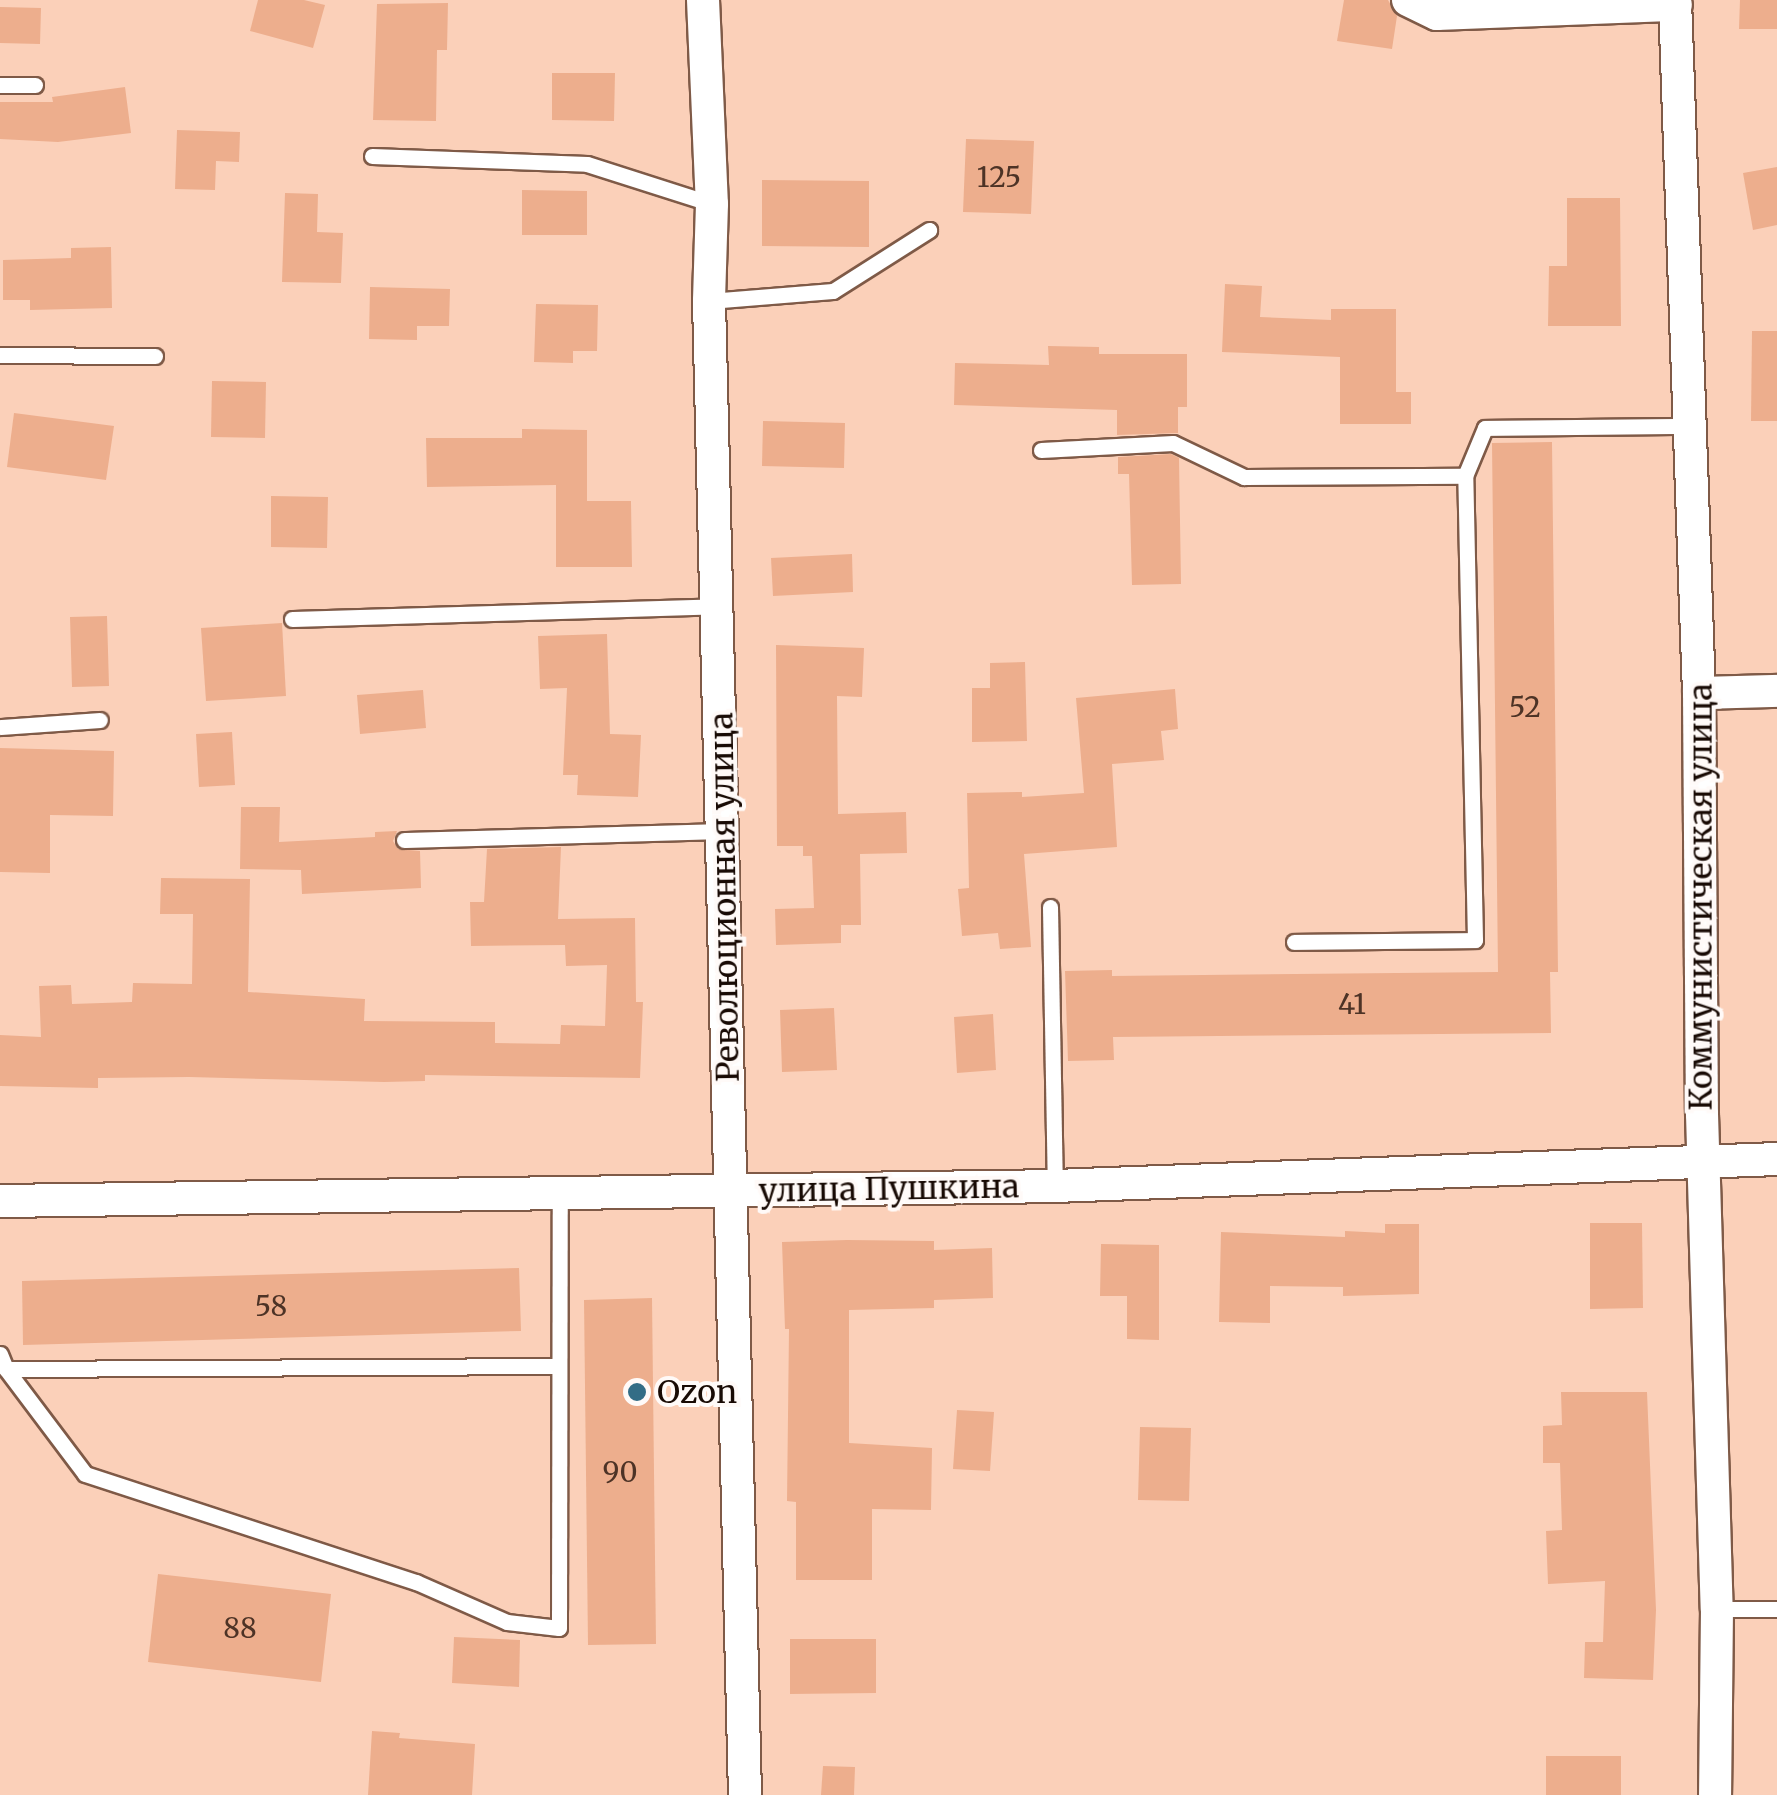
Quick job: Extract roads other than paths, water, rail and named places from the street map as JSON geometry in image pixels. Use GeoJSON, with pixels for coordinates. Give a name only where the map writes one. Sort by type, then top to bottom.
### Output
{"type":"FeatureCollection","features":[{"type":"Feature","properties":{"kind":"street","name":"Революционная улица"},"geometry":{"type":"LineString","coordinates":[[703,0],[712,204],[709,301],[720,606],[745,1795]]}},
{"type":"Feature","properties":{"kind":"street"},"geometry":{"type":"LineString","coordinates":[[1408,0],[1437,14],[1675,2]]}},
{"type":"Feature","properties":{"kind":"street","name":"Коммунистическая улица"},"geometry":{"type":"LineString","coordinates":[[1675,2],[1700,694],[1704,1163],[1716,1610],[1715,1795]]}},
{"type":"Feature","properties":{"kind":"street"},"geometry":{"type":"LineString","coordinates":[[1700,694],[1777,691]]}},
{"type":"Feature","properties":{"kind":"street","name":"улица Пушкина"},"geometry":{"type":"LineString","coordinates":[[0,1202],[1055,1186],[1777,1160]]}},
{"type":"Feature","properties":{"kind":"lane"},"geometry":{"type":"LineString","coordinates":[[0,85],[36,85]]}},
{"type":"Feature","properties":{"kind":"lane"},"geometry":{"type":"LineString","coordinates":[[372,156],[587,164],[712,204]]}},
{"type":"Feature","properties":{"kind":"lane"},"geometry":{"type":"LineString","coordinates":[[709,301],[833,291],[929,230]]}},
{"type":"Feature","properties":{"kind":"lane"},"geometry":{"type":"LineString","coordinates":[[0,355],[154,356]]}},
{"type":"Feature","properties":{"kind":"lane"},"geometry":{"type":"LineString","coordinates":[[1294,942],[1475,940],[1464,476],[1485,428],[1692,426]]}},
{"type":"Feature","properties":{"kind":"lane"},"geometry":{"type":"LineString","coordinates":[[1041,450],[1173,443],[1244,477],[1464,476]]}},
{"type":"Feature","properties":{"kind":"lane"},"geometry":{"type":"LineString","coordinates":[[292,618],[720,606]]}},
{"type":"Feature","properties":{"kind":"lane"},"geometry":{"type":"LineString","coordinates":[[0,727],[100,720]]}},
{"type":"Feature","properties":{"kind":"lane"},"geometry":{"type":"LineString","coordinates":[[404,840],[724,831]]}},
{"type":"Feature","properties":{"kind":"lane"},"geometry":{"type":"LineString","coordinates":[[1050,907],[1055,1186]]}},
{"type":"Feature","properties":{"kind":"lane"},"geometry":{"type":"LineString","coordinates":[[3,1361],[85,1474],[416,1582],[508,1622],[558,1628],[556,1366],[560,1194]]}},
{"type":"Feature","properties":{"kind":"lane"},"geometry":{"type":"LineString","coordinates":[[3,1361],[556,1366]]}},
{"type":"Feature","properties":{"kind":"lane"},"geometry":{"type":"LineString","coordinates":[[1716,1610],[1777,1609]]}},
{"type":"Feature","properties":{"kind":"place","name":"Ozon"},"geometry":{"type":"Point","coordinates":[637,1392]}}]}
